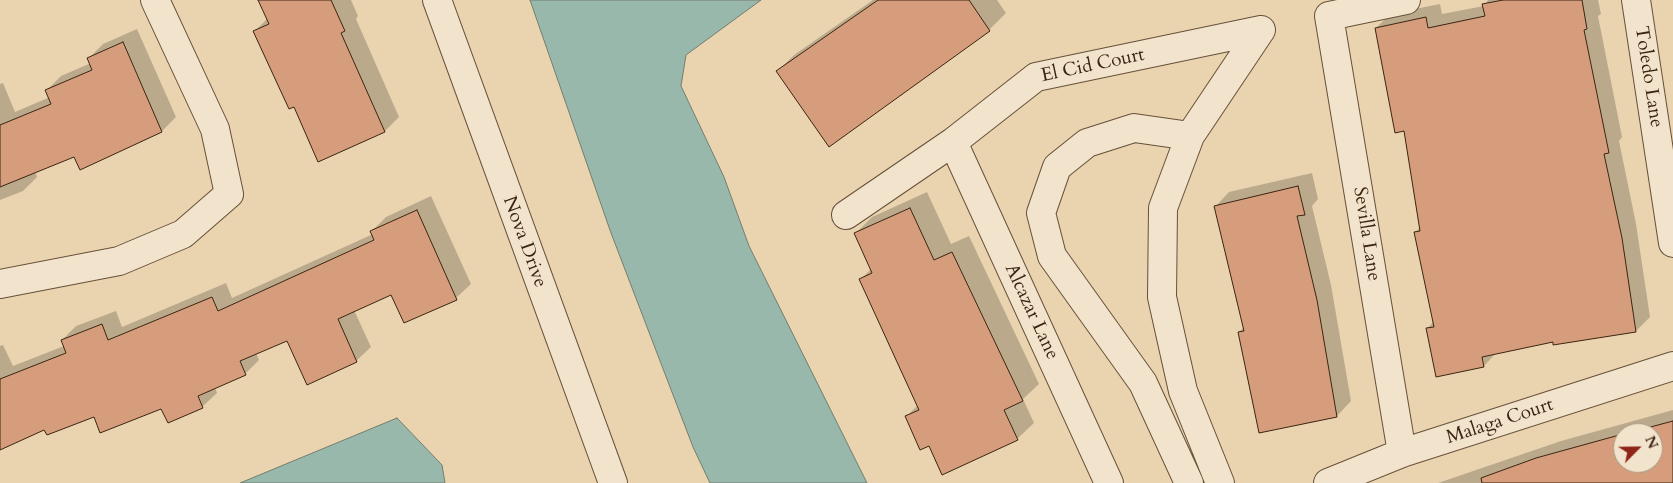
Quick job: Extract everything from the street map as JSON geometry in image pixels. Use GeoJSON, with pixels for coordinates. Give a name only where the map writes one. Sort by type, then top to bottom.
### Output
{"type":"FeatureCollection","features":[{"type":"Feature","properties":{"kind":"street"},"geometry":{"type":"LineString","coordinates":[[0,284],[119,261],[182,234],[229,194],[215,129],[155,0]]}},
{"type":"Feature","properties":{"kind":"street","name":"Nova Drive"},"geometry":{"type":"LineString","coordinates":[[437,0],[613,483]]}},
{"type":"Feature","properties":{"kind":"street","name":"Sevilla Lane"},"geometry":{"type":"LineString","coordinates":[[1402,453],[1330,16],[1406,0]]}},
{"type":"Feature","properties":{"kind":"street","name":"Toledo Lane"},"geometry":{"type":"LineString","coordinates":[[1636,0],[1673,243]]}},
{"type":"Feature","properties":{"kind":"street","name":"El Cid Court"},"geometry":{"type":"LineString","coordinates":[[846,215],[953,142],[1036,77],[1261,30],[1190,136]]}},
{"type":"Feature","properties":{"kind":"street"},"geometry":{"type":"LineString","coordinates":[[1189,483],[1143,383],[1052,256],[1041,213],[1057,167],[1087,143],[1134,128],[1190,136],[1163,208],[1162,297],[1183,391],[1220,483]]}},
{"type":"Feature","properties":{"kind":"street","name":"Alcazar Lane"},"geometry":{"type":"LineString","coordinates":[[953,142],[1109,483]]}},
{"type":"Feature","properties":{"kind":"street","name":"Malaga Court"},"geometry":{"type":"LineString","coordinates":[[1328,483],[1402,453],[1673,366]]}},
{"type":"Feature","properties":{"kind":"shaded area"},"geometry":{"type":"Polygon","coordinates":[[[530,0],[761,0],[686,55],[681,86],[724,177],[749,246],[867,483],[710,483],[693,447],[611,233],[530,0]]]}},
{"type":"Feature","properties":{"kind":"shaded area"},"geometry":{"type":"Polygon","coordinates":[[[397,418],[442,465],[445,483],[240,483],[397,418]]]}},
{"type":"Feature","properties":{"kind":"building"},"geometry":{"type":"Polygon","coordinates":[[[258,0],[331,0],[345,31],[341,33],[385,132],[318,162],[294,107],[289,109],[253,31],[269,24],[258,0]]]}},
{"type":"Feature","properties":{"kind":"building"},"geometry":{"type":"Polygon","coordinates":[[[878,0],[969,0],[990,31],[829,147],[776,71],[878,0]]]}},
{"type":"Feature","properties":{"kind":"building"},"geometry":{"type":"Polygon","coordinates":[[[1503,0],[1582,0],[1587,29],[1584,30],[1609,153],[1604,154],[1622,238],[1636,332],[1553,345],[1553,342],[1482,357],[1484,367],[1436,377],[1426,328],[1434,327],[1414,232],[1420,231],[1404,131],[1395,133],[1375,28],[1426,17],[1428,28],[1485,16],[1482,4],[1503,0]]]}},
{"type":"Feature","properties":{"kind":"building"},"geometry":{"type":"Polygon","coordinates":[[[123,42],[162,132],[80,170],[74,157],[0,187],[0,125],[51,104],[45,90],[92,70],[87,58],[123,42]]]}},
{"type":"Feature","properties":{"kind":"building"},"geometry":{"type":"Polygon","coordinates":[[[1298,186],[1305,215],[1297,216],[1317,300],[1337,417],[1259,433],[1238,332],[1244,331],[1214,206],[1298,186]]]}},
{"type":"Feature","properties":{"kind":"building"},"geometry":{"type":"Polygon","coordinates":[[[910,208],[934,260],[952,252],[1023,401],[1004,410],[1018,440],[942,475],[929,446],[920,450],[905,416],[919,410],[859,279],[872,273],[854,233],[910,208]]]}},
{"type":"Feature","properties":{"kind":"building"},"geometry":{"type":"Polygon","coordinates":[[[417,210],[457,300],[404,323],[391,295],[338,319],[357,362],[307,385],[287,341],[240,361],[246,375],[198,396],[203,408],[168,423],[161,409],[100,433],[94,417],[47,435],[44,430],[0,450],[0,379],[66,353],[61,340],[102,324],[108,340],[212,297],[218,311],[374,240],[370,231],[417,210]]]}},
{"type":"Feature","properties":{"kind":"building"},"geometry":{"type":"Polygon","coordinates":[[[1673,421],[1673,483],[1482,483],[1481,478],[1536,458],[1613,437],[1613,473],[1663,473],[1663,424],[1673,421]]]}}]}
